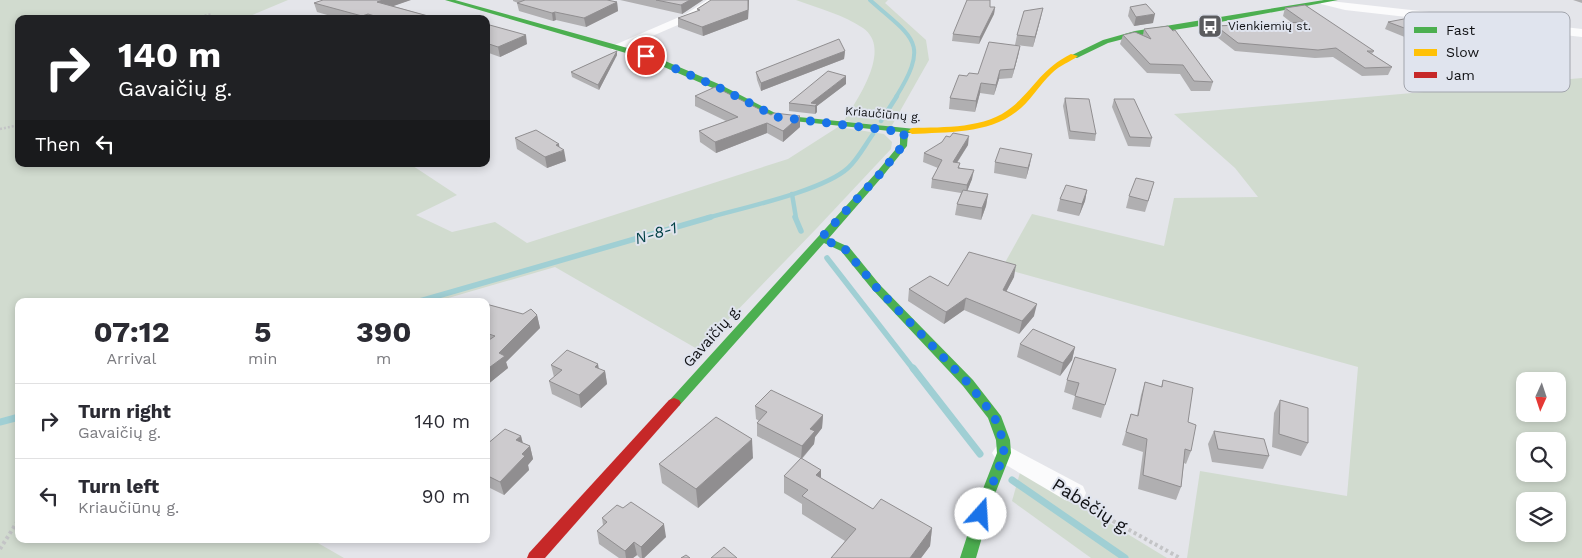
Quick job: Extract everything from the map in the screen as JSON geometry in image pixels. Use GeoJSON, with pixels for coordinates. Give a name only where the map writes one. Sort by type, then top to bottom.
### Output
{"type":"FeatureCollection","features":[{"type":"Feature","properties":{"kind":"street","name":"Kriaučiūnų g."},"geometry":{"type":"LineString","coordinates":[[448,0],[616,47],[690,74],[777,117],[904,132],[970,127],[1002,117],[1012,111],[1032,92],[1054,66],[1099,42],[1132,33],[1330,1]]}},
{"type":"Feature","properties":{"kind":"street"},"geometry":{"type":"LineString","coordinates":[[616,47],[690,16],[715,0]]}},
{"type":"Feature","properties":{"kind":"street"},"geometry":{"type":"LineString","coordinates":[[1330,1],[1345,6],[1404,13]]}},
{"type":"Feature","properties":{"kind":"street","name":"Gavaičių g."},"geometry":{"type":"LineString","coordinates":[[535,558],[879,175],[904,144],[904,132]]}},
{"type":"Feature","properties":{"kind":"street"},"geometry":{"type":"LineString","coordinates":[[821,238],[845,249],[876,287],[968,383],[994,416],[1003,440],[1004,454],[986,499],[968,558]]}},
{"type":"Feature","properties":{"kind":"street","name":"Pabėčių g."},"geometry":{"type":"LineString","coordinates":[[1004,454],[1074,493]]}},
{"type":"Feature","properties":{"kind":"path"},"geometry":{"type":"LineString","coordinates":[[207,15],[211,14]]}},
{"type":"Feature","properties":{"kind":"path"},"geometry":{"type":"LineString","coordinates":[[0,130],[15,125]]}},
{"type":"Feature","properties":{"kind":"path","name":"Pabėčių g."},"geometry":{"type":"LineString","coordinates":[[1074,493],[1114,521],[1180,558]]}},
{"type":"Feature","properties":{"kind":"path"},"geometry":{"type":"LineString","coordinates":[[0,549],[15,525]]}},
{"type":"Feature","properties":{"kind":"shaded area"},"geometry":{"type":"Polygon","coordinates":[[[0,0],[288,0],[252,15],[15,15],[15,167],[415,167],[457,195],[416,215],[452,232],[495,222],[527,243],[788,159],[838,127],[884,134],[892,142],[891,149],[699,350],[555,267],[448,298],[15,298],[15,543],[318,543],[344,558],[0,558],[0,0]]]}},
{"type":"Feature","properties":{"kind":"shaded area"},"geometry":{"type":"Polygon","coordinates":[[[796,0],[888,0],[885,3],[926,40],[929,60],[891,127],[844,121],[857,101],[870,74],[875,48],[871,37],[863,28],[848,19],[796,0]]]}},
{"type":"Feature","properties":{"kind":"shaded area"},"geometry":{"type":"Polygon","coordinates":[[[1582,78],[1582,558],[1187,558],[1200,471],[1347,496],[1358,367],[1002,268],[1032,214],[1164,246],[1174,198],[1258,197],[1235,168],[1174,114],[1423,92],[1570,92],[1570,79],[1582,78]]]}},
{"type":"Feature","properties":{"kind":"shaded area"},"geometry":{"type":"Polygon","coordinates":[[[1021,469],[1167,558],[1091,558],[1012,501],[1021,469]]]}},
{"type":"Feature","properties":{"kind":"building"},"geometry":{"type":"Polygon","coordinates":[[[323,0],[383,0],[377,2],[424,15],[358,15],[314,3],[323,0]]]}},
{"type":"Feature","properties":{"kind":"building"},"geometry":{"type":"Polygon","coordinates":[[[525,0],[607,0],[617,2],[584,18],[552,13],[517,3],[525,0]]]}},
{"type":"Feature","properties":{"kind":"building"},"geometry":{"type":"Polygon","coordinates":[[[656,0],[690,0],[681,5],[656,0]]]}},
{"type":"Feature","properties":{"kind":"building"},"geometry":{"type":"Polygon","coordinates":[[[711,0],[748,0],[748,10],[702,27],[678,18],[700,10],[697,9],[711,0]]]}},
{"type":"Feature","properties":{"kind":"building"},"geometry":{"type":"Polygon","coordinates":[[[967,0],[990,0],[990,7],[995,7],[980,37],[953,34],[967,0]]]}},
{"type":"Feature","properties":{"kind":"building"},"geometry":{"type":"Polygon","coordinates":[[[1146,4],[1155,14],[1136,17],[1130,7],[1146,4]]]}},
{"type":"Feature","properties":{"kind":"building"},"geometry":{"type":"Polygon","coordinates":[[[1305,5],[1374,51],[1367,51],[1392,67],[1365,68],[1336,48],[1318,50],[1238,43],[1216,26],[1305,22],[1285,8],[1305,5]]]}},
{"type":"Feature","properties":{"kind":"building"},"geometry":{"type":"Polygon","coordinates":[[[1043,8],[1035,37],[1017,35],[1024,11],[1043,8]]]}},
{"type":"Feature","properties":{"kind":"building"},"geometry":{"type":"Polygon","coordinates":[[[1404,19],[1404,28],[1388,22],[1404,19]]]}},
{"type":"Feature","properties":{"kind":"building"},"geometry":{"type":"Polygon","coordinates":[[[490,25],[526,35],[498,47],[490,44],[490,25]]]}},
{"type":"Feature","properties":{"kind":"building"},"geometry":{"type":"Polygon","coordinates":[[[1168,26],[1173,31],[1175,30],[1213,82],[1194,81],[1183,65],[1150,64],[1123,35],[1135,32],[1151,39],[1144,29],[1168,26]]]}},
{"type":"Feature","properties":{"kind":"building"},"geometry":{"type":"Polygon","coordinates":[[[839,39],[845,51],[761,83],[756,72],[839,39]]]}},
{"type":"Feature","properties":{"kind":"building"},"geometry":{"type":"Polygon","coordinates":[[[989,42],[1020,46],[1014,69],[1000,70],[996,85],[981,83],[976,101],[950,98],[959,75],[978,74],[989,42]]]}},
{"type":"Feature","properties":{"kind":"building"},"geometry":{"type":"Polygon","coordinates":[[[617,51],[598,85],[571,72],[617,51]]]}},
{"type":"Feature","properties":{"kind":"building"},"geometry":{"type":"Polygon","coordinates":[[[828,71],[846,76],[811,103],[817,104],[815,106],[789,103],[828,71]]]}},
{"type":"Feature","properties":{"kind":"building"},"geometry":{"type":"Polygon","coordinates":[[[715,87],[771,115],[774,113],[800,116],[783,131],[767,123],[715,142],[699,131],[738,117],[695,96],[715,87]]]}},
{"type":"Feature","properties":{"kind":"building"},"geometry":{"type":"Polygon","coordinates":[[[1065,98],[1089,99],[1096,134],[1070,131],[1065,98]]]}},
{"type":"Feature","properties":{"kind":"building"},"geometry":{"type":"Polygon","coordinates":[[[1114,99],[1134,99],[1152,138],[1130,137],[1114,99]]]}},
{"type":"Feature","properties":{"kind":"building"},"geometry":{"type":"Polygon","coordinates":[[[536,130],[559,144],[556,145],[564,150],[545,157],[515,138],[536,130]]]}},
{"type":"Feature","properties":{"kind":"building"},"geometry":{"type":"Polygon","coordinates":[[[953,133],[969,136],[953,162],[960,163],[958,168],[974,170],[967,185],[932,179],[942,160],[924,153],[942,142],[946,136],[950,137],[953,133]]]}},
{"type":"Feature","properties":{"kind":"building"},"geometry":{"type":"Polygon","coordinates":[[[1000,148],[1032,154],[1028,168],[995,162],[1000,148]]]}},
{"type":"Feature","properties":{"kind":"building"},"geometry":{"type":"Polygon","coordinates":[[[1136,178],[1154,182],[1148,201],[1129,196],[1136,178]]]}},
{"type":"Feature","properties":{"kind":"building"},"geometry":{"type":"Polygon","coordinates":[[[1066,185],[1087,190],[1082,204],[1060,199],[1066,185]]]}},
{"type":"Feature","properties":{"kind":"building"},"geometry":{"type":"Polygon","coordinates":[[[963,190],[988,194],[982,208],[957,204],[963,190]]]}},
{"type":"Feature","properties":{"kind":"building"},"geometry":{"type":"Polygon","coordinates":[[[969,252],[1016,265],[1003,290],[1037,304],[1022,321],[966,298],[946,312],[909,289],[930,276],[948,286],[969,252]]]}},
{"type":"Feature","properties":{"kind":"building"},"geometry":{"type":"Polygon","coordinates":[[[490,305],[523,314],[531,309],[537,315],[499,353],[505,356],[490,367],[490,339],[495,336],[490,334],[490,305]]]}},
{"type":"Feature","properties":{"kind":"building"},"geometry":{"type":"Polygon","coordinates":[[[1033,329],[1075,347],[1063,363],[1020,344],[1033,329]]]}},
{"type":"Feature","properties":{"kind":"building"},"geometry":{"type":"Polygon","coordinates":[[[567,350],[598,364],[595,367],[605,371],[579,395],[549,381],[562,370],[551,365],[567,350]]]}},
{"type":"Feature","properties":{"kind":"building"},"geometry":{"type":"Polygon","coordinates":[[[1075,357],[1116,369],[1105,405],[1075,396],[1079,383],[1067,380],[1075,357]]]}},
{"type":"Feature","properties":{"kind":"building"},"geometry":{"type":"Polygon","coordinates":[[[1163,380],[1193,388],[1188,422],[1196,425],[1191,451],[1185,449],[1181,487],[1143,475],[1147,439],[1126,432],[1131,414],[1138,416],[1145,382],[1162,387],[1163,380]]]}},
{"type":"Feature","properties":{"kind":"building"},"geometry":{"type":"Polygon","coordinates":[[[771,390],[823,415],[810,429],[815,431],[802,446],[757,423],[767,412],[755,406],[771,390]]]}},
{"type":"Feature","properties":{"kind":"building"},"geometry":{"type":"Polygon","coordinates":[[[1280,400],[1308,408],[1308,443],[1279,434],[1280,400]]]}},
{"type":"Feature","properties":{"kind":"building"},"geometry":{"type":"Polygon","coordinates":[[[716,417],[752,439],[696,489],[659,464],[716,417]]]}},
{"type":"Feature","properties":{"kind":"building"},"geometry":{"type":"Polygon","coordinates":[[[505,429],[521,436],[516,440],[530,446],[522,454],[525,456],[500,482],[490,477],[490,442],[505,429]]]}},
{"type":"Feature","properties":{"kind":"building"},"geometry":{"type":"Polygon","coordinates":[[[1214,431],[1264,439],[1269,456],[1218,449],[1214,431]]]}},
{"type":"Feature","properties":{"kind":"building"},"geometry":{"type":"Polygon","coordinates":[[[801,458],[821,470],[816,475],[873,509],[881,499],[932,528],[910,558],[831,558],[856,529],[802,496],[808,490],[784,476],[801,458]]]}},
{"type":"Feature","properties":{"kind":"building"},"geometry":{"type":"Polygon","coordinates":[[[631,502],[664,524],[641,547],[634,542],[625,551],[597,531],[607,522],[602,518],[617,505],[623,508],[631,502]]]}},
{"type":"Feature","properties":{"kind":"building"},"geometry":{"type":"Polygon","coordinates":[[[724,547],[737,558],[711,558],[724,547]]]}},
{"type":"Feature","properties":{"kind":"waterway","name":"N-8-1"},"geometry":{"type":"LineString","coordinates":[[870,0],[897,23],[912,42],[914,52],[913,64],[896,97]]}},
{"type":"Feature","properties":{"kind":"waterway","name":"N-8-1"},"geometry":{"type":"LineString","coordinates":[[881,121],[897,96]]}},
{"type":"Feature","properties":{"kind":"waterway","name":"N-8-1"},"geometry":{"type":"LineString","coordinates":[[792,194],[820,184],[848,168],[873,134]]}},
{"type":"Feature","properties":{"kind":"waterway","name":"N-8-1"},"geometry":{"type":"LineString","coordinates":[[707,218],[792,194]]}},
{"type":"Feature","properties":{"kind":"waterway"},"geometry":{"type":"LineString","coordinates":[[792,194],[796,218]]}},
{"type":"Feature","properties":{"kind":"waterway","name":"N-8-1"},"geometry":{"type":"LineString","coordinates":[[430,298],[711,217]]}},
{"type":"Feature","properties":{"kind":"waterway"},"geometry":{"type":"LineString","coordinates":[[795,217],[801,231]]}},
{"type":"Feature","properties":{"kind":"waterway"},"geometry":{"type":"LineString","coordinates":[[827,258],[914,370]]}},
{"type":"Feature","properties":{"kind":"waterway"},"geometry":{"type":"LineString","coordinates":[[913,368],[980,454]]}},
{"type":"Feature","properties":{"kind":"waterway","name":"N-8-1"},"geometry":{"type":"LineString","coordinates":[[0,422],[15,418]]}},
{"type":"Feature","properties":{"kind":"waterway"},"geometry":{"type":"LineString","coordinates":[[1012,480],[1125,558]]}},
{"type":"Feature","properties":{"kind":"traffic: fast"},"geometry":{"type":"LineString","coordinates":[[448,0],[646,56],[718,87],[777,117],[912,131]]}},
{"type":"Feature","properties":{"kind":"traffic: fast"},"geometry":{"type":"LineString","coordinates":[[1074,56],[1121,37],[1335,0]]}},
{"type":"Feature","properties":{"kind":"traffic: fast"},"geometry":{"type":"LineString","coordinates":[[674,403],[879,175],[904,144],[904,132]]}},
{"type":"Feature","properties":{"kind":"traffic: fast"},"geometry":{"type":"LineString","coordinates":[[821,238],[845,249],[876,287],[968,383],[994,416],[1003,440],[1004,453],[986,499],[968,558]]}},
{"type":"Feature","properties":{"kind":"traffic: slow"},"geometry":{"type":"LineString","coordinates":[[912,131],[979,125],[1004,117],[1014,110],[1054,67],[1074,56]]}},
{"type":"Feature","properties":{"kind":"traffic: jam"},"geometry":{"type":"LineString","coordinates":[[535,558],[674,403]]}},
{"type":"Feature","properties":{"kind":"place","name":"Vienkiemių st."},"geometry":{"type":"Point","coordinates":[1210,26]}},
{"type":"Feature","properties":{"kind":"route"},"geometry":{"type":"LineString","coordinates":[[646,56],[718,87],[777,117],[788,120],[904,132],[904,144],[879,175],[821,238],[834,242],[845,249],[876,287],[968,383],[994,416],[1003,440],[1004,454],[981,514]]}}]}
